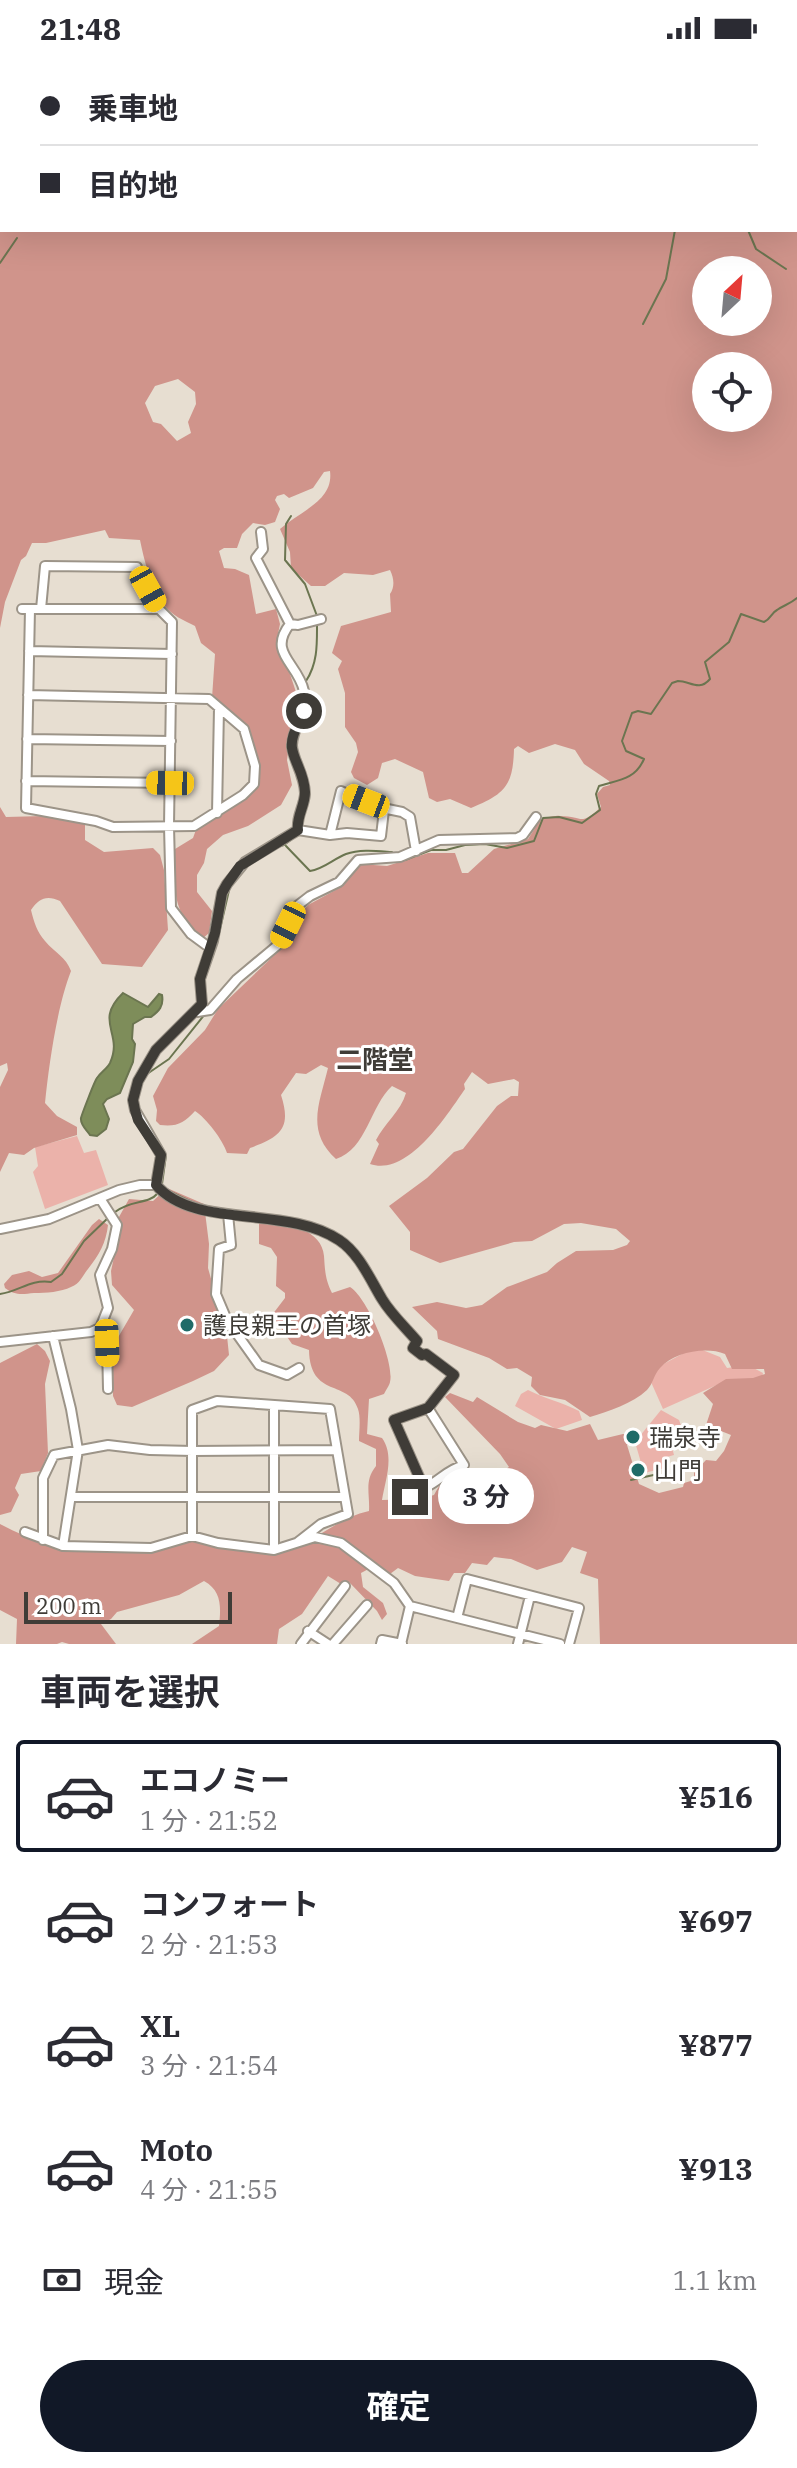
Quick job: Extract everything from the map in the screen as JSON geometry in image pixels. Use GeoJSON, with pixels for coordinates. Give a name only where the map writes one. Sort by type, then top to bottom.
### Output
{"type":"FeatureCollection","features":[{"type":"Feature","properties":{"kind":"street"},"geometry":{"type":"LineString","coordinates":[[615,56],[624,56]]}},
{"type":"Feature","properties":{"kind":"street"},"geometry":{"type":"LineString","coordinates":[[261,532],[263,549],[256,558],[290,624]]}},
{"type":"Feature","properties":{"kind":"street"},"geometry":{"type":"LineString","coordinates":[[41,609],[45,566],[137,567],[159,609],[172,622],[171,908],[191,934],[210,948]]}},
{"type":"Feature","properties":{"kind":"street"},"geometry":{"type":"LineString","coordinates":[[28,695],[209,699],[244,729],[256,772],[250,789],[217,813],[194,826],[113,827],[26,808],[26,781],[29,651],[26,609],[159,609]]}},
{"type":"Feature","properties":{"kind":"street"},"geometry":{"type":"LineString","coordinates":[[290,624],[321,619]]}},
{"type":"Feature","properties":{"kind":"street"},"geometry":{"type":"LineString","coordinates":[[290,624],[282,634],[281,647],[304,689],[304,715],[295,729],[292,748],[303,773],[305,791],[294,833]]}},
{"type":"Feature","properties":{"kind":"street"},"geometry":{"type":"LineString","coordinates":[[29,651],[172,654]]}},
{"type":"Feature","properties":{"kind":"street"},"geometry":{"type":"LineString","coordinates":[[217,813],[219,708]]}},
{"type":"Feature","properties":{"kind":"street"},"geometry":{"type":"LineString","coordinates":[[27,739],[171,741]]}},
{"type":"Feature","properties":{"kind":"street"},"geometry":{"type":"LineString","coordinates":[[26,781],[170,783]]}},
{"type":"Feature","properties":{"kind":"street"},"geometry":{"type":"LineString","coordinates":[[330,835],[341,791],[384,810],[402,812],[410,817],[416,851]]}},
{"type":"Feature","properties":{"kind":"street"},"geometry":{"type":"LineString","coordinates":[[156,1185],[161,1155],[138,1120],[133,1100],[138,1081],[156,1050],[202,1004],[200,979],[222,893],[236,870],[266,848],[294,833],[381,836],[384,810]]}},
{"type":"Feature","properties":{"kind":"street"},"geometry":{"type":"LineString","coordinates":[[197,1012],[210,1010],[237,979],[279,944],[297,906],[339,882],[358,860],[396,857],[439,840],[517,838],[523,835],[536,817]]}},
{"type":"Feature","properties":{"kind":"street"},"geometry":{"type":"LineString","coordinates":[[0,1229],[49,1219],[126,1188],[156,1185]]}},
{"type":"Feature","properties":{"kind":"street"},"geometry":{"type":"LineString","coordinates":[[156,1185],[163,1193],[199,1209],[285,1219],[343,1241],[369,1274],[381,1298],[417,1341],[413,1348],[454,1375],[428,1408],[394,1420],[424,1488]]}},
{"type":"Feature","properties":{"kind":"street"},"geometry":{"type":"LineString","coordinates":[[0,1342],[91,1332],[100,1328],[108,1308],[100,1275],[112,1249],[117,1225],[101,1200]]}},
{"type":"Feature","properties":{"kind":"street"},"geometry":{"type":"LineString","coordinates":[[228,1214],[231,1245],[219,1249],[215,1282],[217,1301],[243,1346],[259,1365],[287,1375],[299,1368]]}},
{"type":"Feature","properties":{"kind":"street"},"geometry":{"type":"LineString","coordinates":[[100,1328],[107,1343],[108,1389]]}},
{"type":"Feature","properties":{"kind":"street"},"geometry":{"type":"LineString","coordinates":[[53,1336],[78,1450],[63,1546]]}},
{"type":"Feature","properties":{"kind":"street"},"geometry":{"type":"LineString","coordinates":[[192,1536],[192,1410],[217,1401],[330,1409],[347,1516],[321,1524],[297,1543]]}},
{"type":"Feature","properties":{"kind":"street"},"geometry":{"type":"LineString","coordinates":[[274,1405],[274,1550]]}},
{"type":"Feature","properties":{"kind":"street"},"geometry":{"type":"LineString","coordinates":[[395,1492],[404,1499],[433,1485],[450,1469],[464,1465],[428,1408]]}},
{"type":"Feature","properties":{"kind":"street"},"geometry":{"type":"LineString","coordinates":[[43,1540],[43,1478],[54,1455],[108,1445],[193,1451],[336,1450]]}},
{"type":"Feature","properties":{"kind":"street"},"geometry":{"type":"LineString","coordinates":[[71,1497],[345,1497]]}},
{"type":"Feature","properties":{"kind":"street"},"geometry":{"type":"LineString","coordinates":[[25,1532],[63,1546],[151,1548],[192,1536],[218,1543],[274,1550],[315,1537],[341,1543],[394,1583],[404,1593],[410,1606],[401,1644],[382,1640],[381,1644]]}},
{"type":"Feature","properties":{"kind":"street"},"geometry":{"type":"LineString","coordinates":[[457,1618],[467,1579],[579,1608],[569,1644]]}},
{"type":"Feature","properties":{"kind":"street"},"geometry":{"type":"LineString","coordinates":[[301,1644],[345,1586]]}},
{"type":"Feature","properties":{"kind":"street"},"geometry":{"type":"LineString","coordinates":[[520,1639],[530,1596]]}},
{"type":"Feature","properties":{"kind":"street"},"geometry":{"type":"LineString","coordinates":[[308,1631],[330,1644],[367,1605]]}},
{"type":"Feature","properties":{"kind":"street"},"geometry":{"type":"LineString","coordinates":[[410,1606],[520,1639],[560,1644]]}},
{"type":"Feature","properties":{"kind":"shaded area"},"geometry":{"type":"Polygon","coordinates":[[[0,232],[797,232],[797,1644],[600,1644],[598,1579],[580,1573],[587,1552],[572,1547],[562,1562],[537,1570],[511,1559],[494,1557],[487,1565],[472,1563],[465,1573],[454,1573],[449,1581],[415,1576],[398,1568],[390,1574],[376,1565],[361,1573],[363,1587],[383,1603],[387,1614],[382,1620],[349,1582],[341,1584],[328,1576],[302,1614],[279,1629],[277,1644],[192,1644],[219,1626],[217,1595],[204,1581],[179,1595],[117,1612],[101,1624],[116,1644],[16,1644],[17,1619],[0,1610],[0,1524],[47,1544],[79,1551],[113,1552],[190,1540],[270,1553],[293,1548],[346,1519],[369,1511],[369,1482],[376,1466],[376,1449],[359,1441],[359,1413],[353,1400],[316,1376],[309,1350],[292,1344],[272,1315],[285,1298],[285,1293],[276,1286],[277,1257],[271,1248],[259,1244],[259,1222],[269,1219],[311,1234],[322,1247],[332,1293],[350,1287],[364,1303],[378,1331],[388,1360],[390,1382],[384,1394],[369,1399],[367,1434],[382,1438],[388,1453],[382,1500],[420,1499],[434,1495],[448,1475],[461,1469],[498,1474],[509,1467],[445,1397],[450,1393],[473,1402],[477,1397],[518,1422],[535,1428],[541,1425],[567,1431],[590,1424],[598,1440],[631,1435],[634,1439],[627,1445],[639,1484],[659,1493],[683,1487],[684,1483],[694,1480],[694,1473],[706,1460],[716,1461],[731,1435],[706,1425],[713,1404],[703,1393],[726,1379],[753,1378],[765,1374],[764,1369],[732,1369],[725,1354],[717,1352],[682,1354],[666,1362],[647,1390],[634,1399],[590,1417],[565,1400],[540,1395],[531,1386],[532,1377],[517,1368],[507,1369],[489,1358],[438,1339],[437,1331],[412,1307],[437,1302],[466,1308],[482,1305],[507,1287],[547,1272],[576,1251],[613,1250],[630,1241],[616,1229],[581,1223],[564,1224],[532,1241],[514,1242],[440,1263],[410,1250],[410,1232],[389,1206],[427,1178],[454,1152],[463,1149],[497,1106],[511,1096],[518,1096],[519,1082],[514,1079],[488,1084],[472,1072],[448,1114],[425,1141],[412,1153],[384,1166],[370,1164],[379,1144],[376,1140],[406,1093],[392,1086],[378,1104],[362,1137],[346,1154],[336,1159],[326,1148],[318,1127],[319,1104],[328,1068],[321,1065],[306,1074],[296,1073],[281,1095],[285,1116],[281,1130],[269,1140],[250,1148],[247,1154],[227,1153],[214,1130],[195,1111],[176,1125],[160,1125],[156,1121],[153,1096],[168,1068],[205,1030],[218,1009],[288,942],[298,916],[308,905],[343,886],[360,864],[387,866],[428,853],[455,853],[462,873],[468,873],[494,849],[528,839],[541,819],[555,816],[589,817],[601,807],[597,794],[610,785],[609,781],[584,764],[575,750],[555,744],[529,753],[518,746],[514,749],[512,772],[505,787],[492,798],[471,808],[450,799],[437,802],[429,798],[423,772],[395,759],[382,763],[378,778],[367,785],[354,778],[351,772],[358,752],[345,727],[345,693],[338,669],[342,661],[332,653],[341,626],[391,612],[392,576],[390,570],[373,575],[344,573],[325,586],[311,586],[291,568],[290,552],[280,529],[321,498],[330,481],[330,471],[324,472],[313,488],[289,498],[284,494],[277,496],[275,500],[280,509],[275,522],[265,525],[253,523],[242,534],[237,548],[219,551],[224,568],[249,575],[256,614],[276,609],[280,624],[276,644],[287,665],[297,695],[298,709],[292,724],[287,760],[292,785],[281,805],[248,826],[223,835],[207,849],[197,875],[197,892],[212,911],[209,933],[202,939],[185,919],[176,898],[175,849],[193,838],[197,827],[250,791],[253,760],[253,748],[245,727],[212,698],[215,654],[201,643],[195,626],[170,612],[159,598],[140,540],[109,538],[105,530],[46,543],[32,543],[21,560],[5,602],[0,628],[0,232]],[[178,379],[155,386],[145,403],[153,422],[161,424],[177,441],[191,433],[188,422],[196,404],[195,392],[178,379]]]}},
{"type":"Feature","properties":{"kind":"shaded area"},"geometry":{"type":"Polygon","coordinates":[[[0,807],[6,817],[43,816],[85,822],[85,840],[104,852],[153,848],[160,855],[164,870],[168,930],[142,967],[102,964],[60,901],[44,899],[31,910],[40,934],[71,971],[58,1018],[45,1103],[57,1116],[77,1127],[77,1135],[34,1148],[24,1155],[9,1153],[0,1172],[0,1087],[8,1070],[7,1063],[0,1066],[0,807]]]}},
{"type":"Feature","properties":{"kind":"shaded area"},"geometry":{"type":"Polygon","coordinates":[[[123,993],[148,1007],[159,994],[162,995],[162,1002],[151,1017],[133,1024],[133,1062],[120,1093],[103,1104],[109,1119],[106,1129],[97,1136],[90,1135],[81,1118],[96,1080],[110,1063],[114,1043],[110,1012],[123,993]]]}},
{"type":"Feature","properties":{"kind":"shaded area"},"geometry":{"type":"Polygon","coordinates":[[[77,1136],[84,1153],[96,1150],[108,1185],[45,1209],[33,1172],[38,1166],[35,1147],[77,1136]]]}},
{"type":"Feature","properties":{"kind":"shaded area"},"geometry":{"type":"Polygon","coordinates":[[[167,1188],[204,1204],[209,1244],[208,1268],[227,1336],[229,1355],[214,1371],[193,1381],[132,1407],[117,1405],[113,1396],[113,1346],[134,1310],[112,1285],[111,1271],[119,1217],[129,1199],[153,1201],[167,1188]]]}},
{"type":"Feature","properties":{"kind":"shaded area"},"geometry":{"type":"Polygon","coordinates":[[[99,1219],[108,1225],[104,1243],[77,1283],[63,1290],[43,1293],[19,1294],[5,1288],[4,1284],[12,1275],[29,1271],[42,1277],[58,1273],[99,1219]]]}},
{"type":"Feature","properties":{"kind":"shaded area"},"geometry":{"type":"Polygon","coordinates":[[[37,1344],[50,1361],[45,1384],[48,1453],[41,1471],[21,1474],[15,1488],[19,1495],[11,1512],[0,1515],[0,1363],[37,1344]]]}},
{"type":"Feature","properties":{"kind":"shaded area"},"geometry":{"type":"Polygon","coordinates":[[[695,1347],[720,1357],[727,1368],[748,1365],[763,1373],[760,1385],[719,1384],[663,1409],[647,1373],[695,1347]]]}},
{"type":"Feature","properties":{"kind":"shaded area"},"geometry":{"type":"Polygon","coordinates":[[[528,1390],[579,1411],[582,1420],[556,1429],[515,1406],[521,1394],[528,1390]]]}},
{"type":"Feature","properties":{"kind":"shaded area"},"geometry":{"type":"Polygon","coordinates":[[[661,1410],[679,1420],[683,1431],[678,1438],[670,1440],[674,1455],[663,1458],[665,1468],[644,1473],[635,1442],[661,1410]]]}},
{"type":"Feature","properties":{"kind":"waterway"},"geometry":{"type":"LineString","coordinates":[[643,324],[666,279],[675,232]]}},
{"type":"Feature","properties":{"kind":"waterway"},"geometry":{"type":"LineString","coordinates":[[749,232],[756,249],[786,269]]}},
{"type":"Feature","properties":{"kind":"waterway"},"geometry":{"type":"LineString","coordinates":[[0,263],[17,238]]}},
{"type":"Feature","properties":{"kind":"waterway"},"geometry":{"type":"LineString","coordinates":[[291,516],[286,524],[285,560],[305,584],[317,616]]}},
{"type":"Feature","properties":{"kind":"waterway"},"geometry":{"type":"LineString","coordinates":[[405,860],[431,850],[485,844],[507,848],[534,841],[543,818],[559,817],[582,823],[600,810],[596,794],[599,786],[631,775],[644,759],[626,751],[622,741],[632,713],[651,714],[672,683],[706,683],[710,679],[705,662],[729,642],[741,614],[764,622],[775,611],[797,598]]}},
{"type":"Feature","properties":{"kind":"waterway"},"geometry":{"type":"LineString","coordinates":[[306,681],[315,660],[317,622]]}},
{"type":"Feature","properties":{"kind":"waterway"},"geometry":{"type":"LineString","coordinates":[[300,690],[300,704]]}},
{"type":"Feature","properties":{"kind":"waterway"},"geometry":{"type":"LineString","coordinates":[[289,752],[287,747],[292,728]]}},
{"type":"Feature","properties":{"kind":"waterway"},"geometry":{"type":"LineString","coordinates":[[277,847],[292,839]]}},
{"type":"Feature","properties":{"kind":"waterway"},"geometry":{"type":"LineString","coordinates":[[286,846],[310,871],[351,852],[380,851],[394,855]]}},
{"type":"Feature","properties":{"kind":"waterway"},"geometry":{"type":"LineString","coordinates":[[217,942],[230,886]]}},
{"type":"Feature","properties":{"kind":"waterway"},"geometry":{"type":"LineString","coordinates":[[204,980],[214,952]]}},
{"type":"Feature","properties":{"kind":"waterway"},"geometry":{"type":"LineString","coordinates":[[147,1074],[169,1059],[205,1014]]}},
{"type":"Feature","properties":{"kind":"waterway"},"geometry":{"type":"LineString","coordinates":[[162,1184],[166,1155],[163,1151]]}},
{"type":"Feature","properties":{"kind":"waterway"},"geometry":{"type":"LineString","coordinates":[[169,1191],[196,1204]]}},
{"type":"Feature","properties":{"kind":"waterway"},"geometry":{"type":"LineString","coordinates":[[115,1212],[158,1193]]}},
{"type":"Feature","properties":{"kind":"waterway"},"geometry":{"type":"LineString","coordinates":[[0,1294],[37,1282],[51,1282],[62,1274],[84,1241],[110,1216]]}},
{"type":"Feature","properties":{"kind":"waterway"},"geometry":{"type":"LineString","coordinates":[[631,1480],[658,1474]]}},
{"type":"Feature","properties":{"kind":"place","name":"護良親王の首塚"},"geometry":{"type":"Point","coordinates":[187,1325]}},
{"type":"Feature","properties":{"kind":"place","name":"瑞泉寺"},"geometry":{"type":"Point","coordinates":[633,1437]}},
{"type":"Feature","properties":{"kind":"place","name":"山門"},"geometry":{"type":"Point","coordinates":[638,1470]}},
{"type":"Feature","properties":{"kind":"district","name":"二階堂"},"geometry":{"type":"Point","coordinates":[375,1059]}},
{"type":"Feature","properties":{"kind":"route"},"geometry":{"type":"LineString","coordinates":[[304,711],[295,729],[292,748],[303,773],[305,791],[298,830],[240,866],[227,884],[200,979],[202,1004],[156,1050],[138,1081],[133,1100],[138,1120],[161,1155],[156,1185],[163,1193],[212,1213],[285,1219],[343,1241],[369,1274],[381,1298],[417,1341],[413,1348],[454,1375],[428,1408],[394,1420],[424,1488],[410,1497]]}}]}
